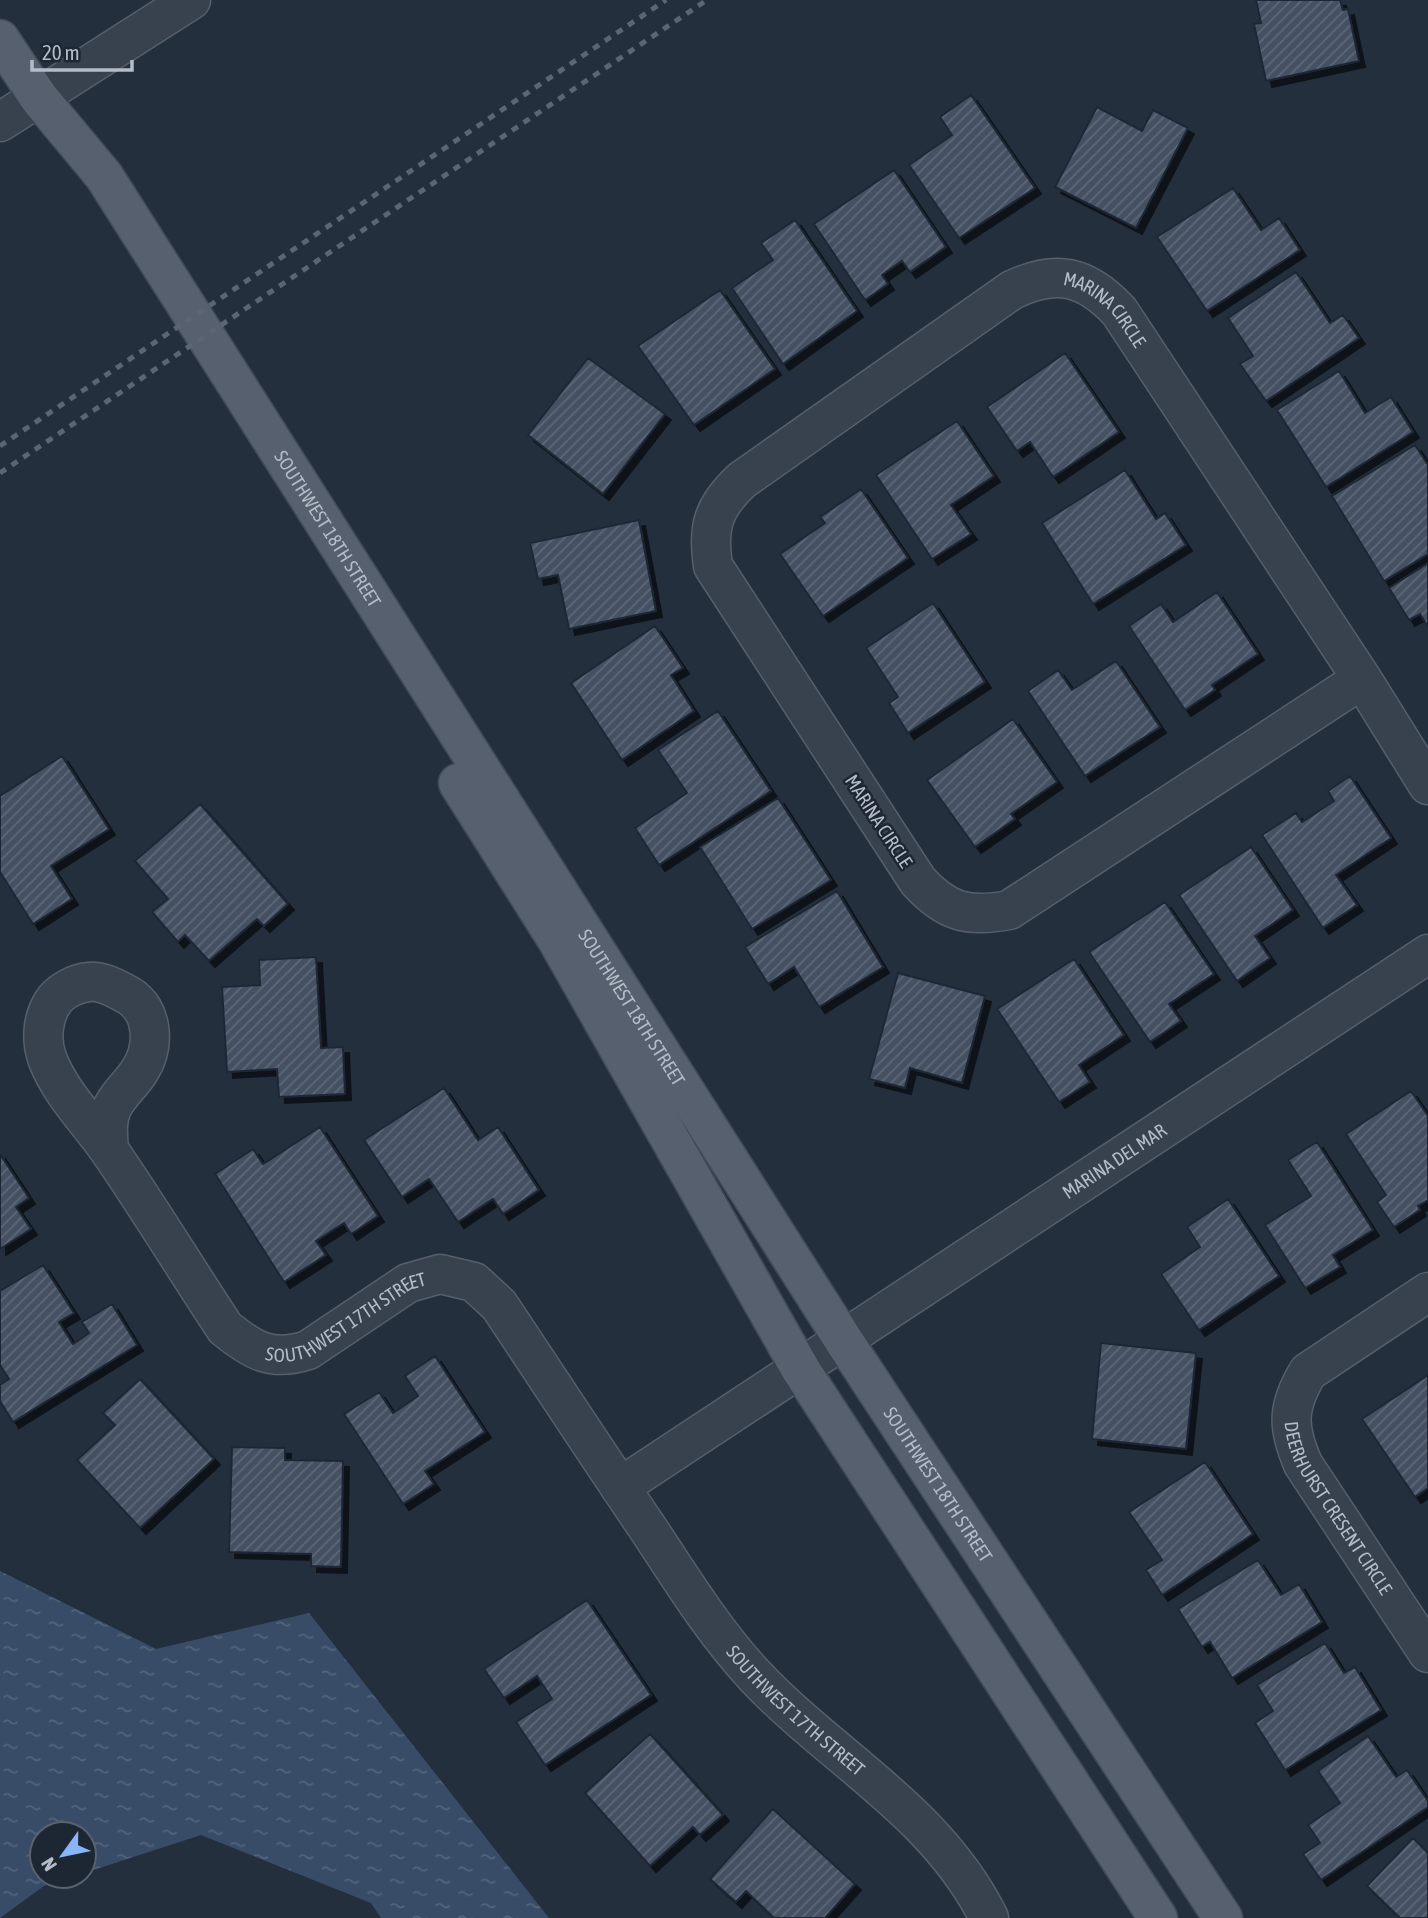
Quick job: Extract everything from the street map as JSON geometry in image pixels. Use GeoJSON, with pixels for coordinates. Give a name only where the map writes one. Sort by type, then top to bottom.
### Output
{"type":"FeatureCollection","features":[{"type":"Feature","properties":{"kind":"main road","name":"SOUTHWEST 18TH STREET"},"geometry":{"type":"LineString","coordinates":[[0,39],[39,98],[104,176],[844,1341],[1223,1918]]}},
{"type":"Feature","properties":{"kind":"main road","name":"SOUTHWEST 18TH STREET"},"geometry":{"type":"LineString","coordinates":[[39,98],[87,197],[557,940],[801,1370],[1158,1918]]}},
{"type":"Feature","properties":{"kind":"street"},"geometry":{"type":"LineString","coordinates":[[0,122],[182,5]]}},
{"type":"Feature","properties":{"kind":"street","name":"MARINA CIRCLE"},"geometry":{"type":"LineString","coordinates":[[1362,679],[1009,910],[985,915],[961,912],[934,899],[918,881],[713,566],[709,542],[713,518],[724,496],[742,480],[1012,290],[1034,280],[1057,277],[1081,281],[1102,293],[1119,311],[1362,679],[1428,785]]}},
{"type":"Feature","properties":{"kind":"street","name":"MARINA DEL MAR"},"geometry":{"type":"LineString","coordinates":[[801,1370],[1428,954]]}},
{"type":"Feature","properties":{"kind":"street","name":"SOUTHWEST 17TH STREET"},"geometry":{"type":"LineString","coordinates":[[109,1150],[225,1328],[246,1345],[267,1354],[289,1356],[308,1350],[408,1283],[440,1274],[474,1282],[499,1305],[707,1618],[754,1675],[807,1727],[895,1798],[922,1824],[967,1881],[989,1918]]}},
{"type":"Feature","properties":{"kind":"street","name":"DEERHURST CRESENT CIRCLE"},"geometry":{"type":"LineString","coordinates":[[1428,1292],[1308,1372],[1296,1393],[1290,1417],[1293,1441],[1303,1464],[1428,1653]]}},
{"type":"Feature","properties":{"kind":"street"},"geometry":{"type":"LineString","coordinates":[[620,1487],[801,1370]]}},
{"type":"Feature","properties":{"kind":"water"},"geometry":{"type":"Polygon","coordinates":[[[0,1571],[156,1649],[309,1613],[549,1918],[381,1918],[371,1903],[201,1835],[98,1868],[98,1820],[28,1820],[28,1890],[38,1890],[0,1918],[0,1571]]]}},
{"type":"Feature","properties":{"kind":"building"},"geometry":{"type":"Polygon","coordinates":[[[1256,0],[1340,0],[1343,10],[1348,9],[1359,61],[1266,81],[1254,24],[1261,23],[1256,0]]]}},
{"type":"Feature","properties":{"kind":"building"},"geometry":{"type":"Polygon","coordinates":[[[971,95],[1035,188],[959,238],[909,165],[952,135],[940,117],[971,95]]]}},
{"type":"Feature","properties":{"kind":"building"},"geometry":{"type":"Polygon","coordinates":[[[1097,107],[1142,131],[1153,110],[1188,128],[1136,228],[1055,187],[1097,107]]]}},
{"type":"Feature","properties":{"kind":"building"},"geometry":{"type":"Polygon","coordinates":[[[894,170],[946,247],[910,272],[902,261],[882,275],[888,284],[865,300],[814,224],[894,170]]]}},
{"type":"Feature","properties":{"kind":"building"},"geometry":{"type":"Polygon","coordinates":[[[1233,188],[1261,230],[1279,218],[1300,250],[1207,311],[1157,237],[1233,188]]]}},
{"type":"Feature","properties":{"kind":"building"},"geometry":{"type":"Polygon","coordinates":[[[795,220],[857,311],[783,364],[732,288],[773,260],[761,243],[795,220]]]}},
{"type":"Feature","properties":{"kind":"building"},"geometry":{"type":"Polygon","coordinates":[[[1296,272],[1330,323],[1343,315],[1359,338],[1266,401],[1240,364],[1253,356],[1228,318],[1296,272]]]}},
{"type":"Feature","properties":{"kind":"building"},"geometry":{"type":"Polygon","coordinates":[[[720,290],[775,369],[694,425],[638,346],[720,290]]]}},
{"type":"Feature","properties":{"kind":"building"},"geometry":{"type":"Polygon","coordinates":[[[1065,353],[1119,432],[1053,477],[1030,442],[1017,451],[987,407],[1065,353]]]}},
{"type":"Feature","properties":{"kind":"building"},"geometry":{"type":"Polygon","coordinates":[[[588,358],[665,414],[603,494],[528,435],[588,358]]]}},
{"type":"Feature","properties":{"kind":"building"},"geometry":{"type":"Polygon","coordinates":[[[1339,371],[1365,413],[1391,397],[1413,432],[1326,487],[1277,410],[1339,371]]]}},
{"type":"Feature","properties":{"kind":"building"},"geometry":{"type":"Polygon","coordinates":[[[957,421],[994,476],[951,505],[971,534],[932,559],[876,475],[957,421]]]}},
{"type":"Feature","properties":{"kind":"building"},"geometry":{"type":"Polygon","coordinates":[[[1415,445],[1428,465],[1428,554],[1384,581],[1332,496],[1415,445]]]}},
{"type":"Feature","properties":{"kind":"building"},"geometry":{"type":"Polygon","coordinates":[[[1125,470],[1156,519],[1165,513],[1186,545],[1093,604],[1042,523],[1125,470]]]}},
{"type":"Feature","properties":{"kind":"building"},"geometry":{"type":"Polygon","coordinates":[[[861,489],[908,558],[823,616],[780,554],[825,523],[820,517],[861,489]]]}},
{"type":"Feature","properties":{"kind":"building"},"geometry":{"type":"Polygon","coordinates":[[[639,520],[656,611],[569,629],[558,575],[538,579],[530,543],[639,520]]]}},
{"type":"Feature","properties":{"kind":"building"},"geometry":{"type":"Polygon","coordinates":[[[1428,563],[1428,627],[1420,614],[1409,620],[1389,588],[1428,563]]]}},
{"type":"Feature","properties":{"kind":"building"},"geometry":{"type":"Polygon","coordinates":[[[1217,592],[1258,654],[1212,685],[1215,690],[1185,710],[1129,626],[1161,604],[1173,622],[1217,592]]]}},
{"type":"Feature","properties":{"kind":"building"},"geometry":{"type":"Polygon","coordinates":[[[933,603],[985,682],[908,733],[889,703],[898,697],[866,648],[933,603]]]}},
{"type":"Feature","properties":{"kind":"building"},"geometry":{"type":"Polygon","coordinates":[[[655,626],[683,668],[671,675],[694,711],[622,760],[571,683],[655,626]]]}},
{"type":"Feature","properties":{"kind":"building"},"geometry":{"type":"Polygon","coordinates":[[[1116,661],[1160,727],[1085,776],[1028,691],[1058,670],[1072,690],[1116,661]]]}},
{"type":"Feature","properties":{"kind":"building"},"geometry":{"type":"Polygon","coordinates":[[[718,711],[771,791],[659,865],[635,828],[687,793],[658,750],[718,711]]]}},
{"type":"Feature","properties":{"kind":"building"},"geometry":{"type":"Polygon","coordinates":[[[1013,719],[1057,782],[1011,814],[1015,819],[975,847],[927,780],[1013,719]]]}},
{"type":"Feature","properties":{"kind":"building"},"geometry":{"type":"Polygon","coordinates":[[[62,756],[109,829],[51,866],[72,899],[33,924],[0,872],[0,796],[62,756]]]}},
{"type":"Feature","properties":{"kind":"building"},"geometry":{"type":"Polygon","coordinates":[[[1350,776],[1391,838],[1336,875],[1357,905],[1323,928],[1262,835],[1296,813],[1302,822],[1334,801],[1328,791],[1350,776]]]}},
{"type":"Feature","properties":{"kind":"building"},"geometry":{"type":"Polygon","coordinates":[[[778,798],[831,880],[752,929],[700,847],[778,798]]]}},
{"type":"Feature","properties":{"kind":"building"},"geometry":{"type":"Polygon","coordinates":[[[200,804],[288,904],[264,926],[257,919],[209,961],[185,935],[178,942],[152,912],[168,899],[135,861],[200,804]]]}},
{"type":"Feature","properties":{"kind":"building"},"geometry":{"type":"Polygon","coordinates":[[[1251,847],[1293,910],[1255,936],[1270,958],[1237,981],[1179,895],[1251,847]]]}},
{"type":"Feature","properties":{"kind":"building"},"geometry":{"type":"Polygon","coordinates":[[[837,891],[883,967],[819,1007],[794,967],[768,984],[745,947],[837,891]]]}},
{"type":"Feature","properties":{"kind":"building"},"geometry":{"type":"Polygon","coordinates":[[[1165,902],[1214,974],[1169,1004],[1181,1021],[1150,1042],[1089,952],[1165,902]]]}},
{"type":"Feature","properties":{"kind":"building"},"geometry":{"type":"Polygon","coordinates":[[[316,957],[321,1048],[343,1047],[345,1094],[279,1097],[277,1069],[227,1072],[222,987],[260,985],[259,960],[316,957]]]}},
{"type":"Feature","properties":{"kind":"building"},"geometry":{"type":"Polygon","coordinates":[[[1074,959],[1124,1035],[1079,1065],[1090,1082],[1059,1102],[997,1009],[1074,959]]]}},
{"type":"Feature","properties":{"kind":"building"},"geometry":{"type":"Polygon","coordinates":[[[898,973],[985,996],[962,1083],[910,1068],[905,1088],[869,1079],[898,973]]]}},
{"type":"Feature","properties":{"kind":"building"},"geometry":{"type":"Polygon","coordinates":[[[444,1088],[478,1140],[498,1127],[539,1190],[503,1214],[493,1199],[458,1222],[429,1179],[402,1197],[364,1140],[444,1088]]]}},
{"type":"Feature","properties":{"kind":"building"},"geometry":{"type":"Polygon","coordinates":[[[1411,1091],[1428,1116],[1428,1200],[1418,1206],[1420,1210],[1394,1227],[1377,1202],[1386,1195],[1346,1134],[1411,1091]]]}},
{"type":"Feature","properties":{"kind":"building"},"geometry":{"type":"Polygon","coordinates":[[[320,1127],[378,1216],[351,1234],[344,1223],[316,1241],[326,1255],[284,1282],[215,1174],[253,1149],[263,1164],[320,1127]]]}},
{"type":"Feature","properties":{"kind":"building"},"geometry":{"type":"Polygon","coordinates":[[[1317,1142],[1373,1230],[1333,1255],[1340,1267],[1305,1288],[1265,1225],[1311,1196],[1288,1160],[1317,1142]]]}},
{"type":"Feature","properties":{"kind":"building"},"geometry":{"type":"Polygon","coordinates":[[[0,1154],[29,1198],[16,1207],[31,1229],[0,1249],[0,1154]]]}},
{"type":"Feature","properties":{"kind":"building"},"geometry":{"type":"Polygon","coordinates":[[[1228,1199],[1279,1276],[1199,1330],[1161,1274],[1200,1247],[1187,1227],[1228,1199]]]}},
{"type":"Feature","properties":{"kind":"building"},"geometry":{"type":"Polygon","coordinates":[[[43,1265],[74,1313],[59,1322],[73,1344],[89,1333],[82,1322],[112,1304],[137,1345],[13,1422],[0,1401],[0,1385],[9,1379],[0,1365],[0,1291],[43,1265]]]}},
{"type":"Feature","properties":{"kind":"building"},"geometry":{"type":"Polygon","coordinates":[[[1101,1343],[1196,1353],[1186,1449],[1092,1439],[1101,1343]]]}},
{"type":"Feature","properties":{"kind":"building"},"geometry":{"type":"Polygon","coordinates":[[[435,1356],[485,1432],[425,1471],[434,1484],[403,1504],[344,1414],[379,1392],[393,1413],[418,1396],[405,1376],[435,1356]]]}},
{"type":"Feature","properties":{"kind":"building"},"geometry":{"type":"Polygon","coordinates":[[[1428,1375],[1428,1488],[1415,1497],[1362,1419],[1428,1375]]]}},
{"type":"Feature","properties":{"kind":"building"},"geometry":{"type":"Polygon","coordinates":[[[140,1379],[214,1459],[140,1528],[77,1460],[115,1425],[103,1413],[140,1379]]]}},
{"type":"Feature","properties":{"kind":"building"},"geometry":{"type":"Polygon","coordinates":[[[232,1447],[285,1448],[285,1460],[343,1461],[341,1567],[311,1566],[311,1554],[229,1552],[232,1447]]]}},
{"type":"Feature","properties":{"kind":"building"},"geometry":{"type":"Polygon","coordinates":[[[1205,1462],[1253,1534],[1162,1595],[1146,1570],[1162,1560],[1129,1512],[1205,1462]]]}},
{"type":"Feature","properties":{"kind":"building"},"geometry":{"type":"Polygon","coordinates":[[[1258,1560],[1281,1595],[1299,1584],[1322,1622],[1232,1678],[1210,1642],[1202,1647],[1178,1609],[1258,1560]]]}},
{"type":"Feature","properties":{"kind":"building"},"geometry":{"type":"Polygon","coordinates":[[[587,1600],[651,1695],[545,1765],[516,1722],[552,1699],[537,1676],[504,1698],[484,1669],[587,1600]]]}},
{"type":"Feature","properties":{"kind":"building"},"geometry":{"type":"Polygon","coordinates":[[[1325,1643],[1344,1673],[1355,1667],[1381,1710],[1285,1770],[1255,1723],[1273,1711],[1257,1685],[1325,1643]]]}},
{"type":"Feature","properties":{"kind":"building"},"geometry":{"type":"Polygon","coordinates":[[[650,1734],[723,1815],[700,1835],[693,1827],[650,1866],[585,1793],[650,1734]]]}},
{"type":"Feature","properties":{"kind":"building"},"geometry":{"type":"Polygon","coordinates":[[[1368,1736],[1396,1777],[1407,1770],[1428,1801],[1428,1807],[1321,1880],[1303,1854],[1320,1843],[1308,1825],[1340,1803],[1318,1771],[1368,1736]]]}},
{"type":"Feature","properties":{"kind":"building"},"geometry":{"type":"Polygon","coordinates":[[[773,1809],[855,1884],[825,1918],[774,1918],[746,1891],[736,1902],[710,1879],[773,1809]]]}},
{"type":"Feature","properties":{"kind":"building"},"geometry":{"type":"Polygon","coordinates":[[[1413,1838],[1428,1853],[1428,1918],[1400,1918],[1367,1886],[1413,1838]]]}},
{"type":"Feature","properties":{"kind":"railway"},"geometry":{"type":"LineString","coordinates":[[0,446],[666,0]]}},
{"type":"Feature","properties":{"kind":"railway"},"geometry":{"type":"LineString","coordinates":[[0,473],[707,0]]}}]}
